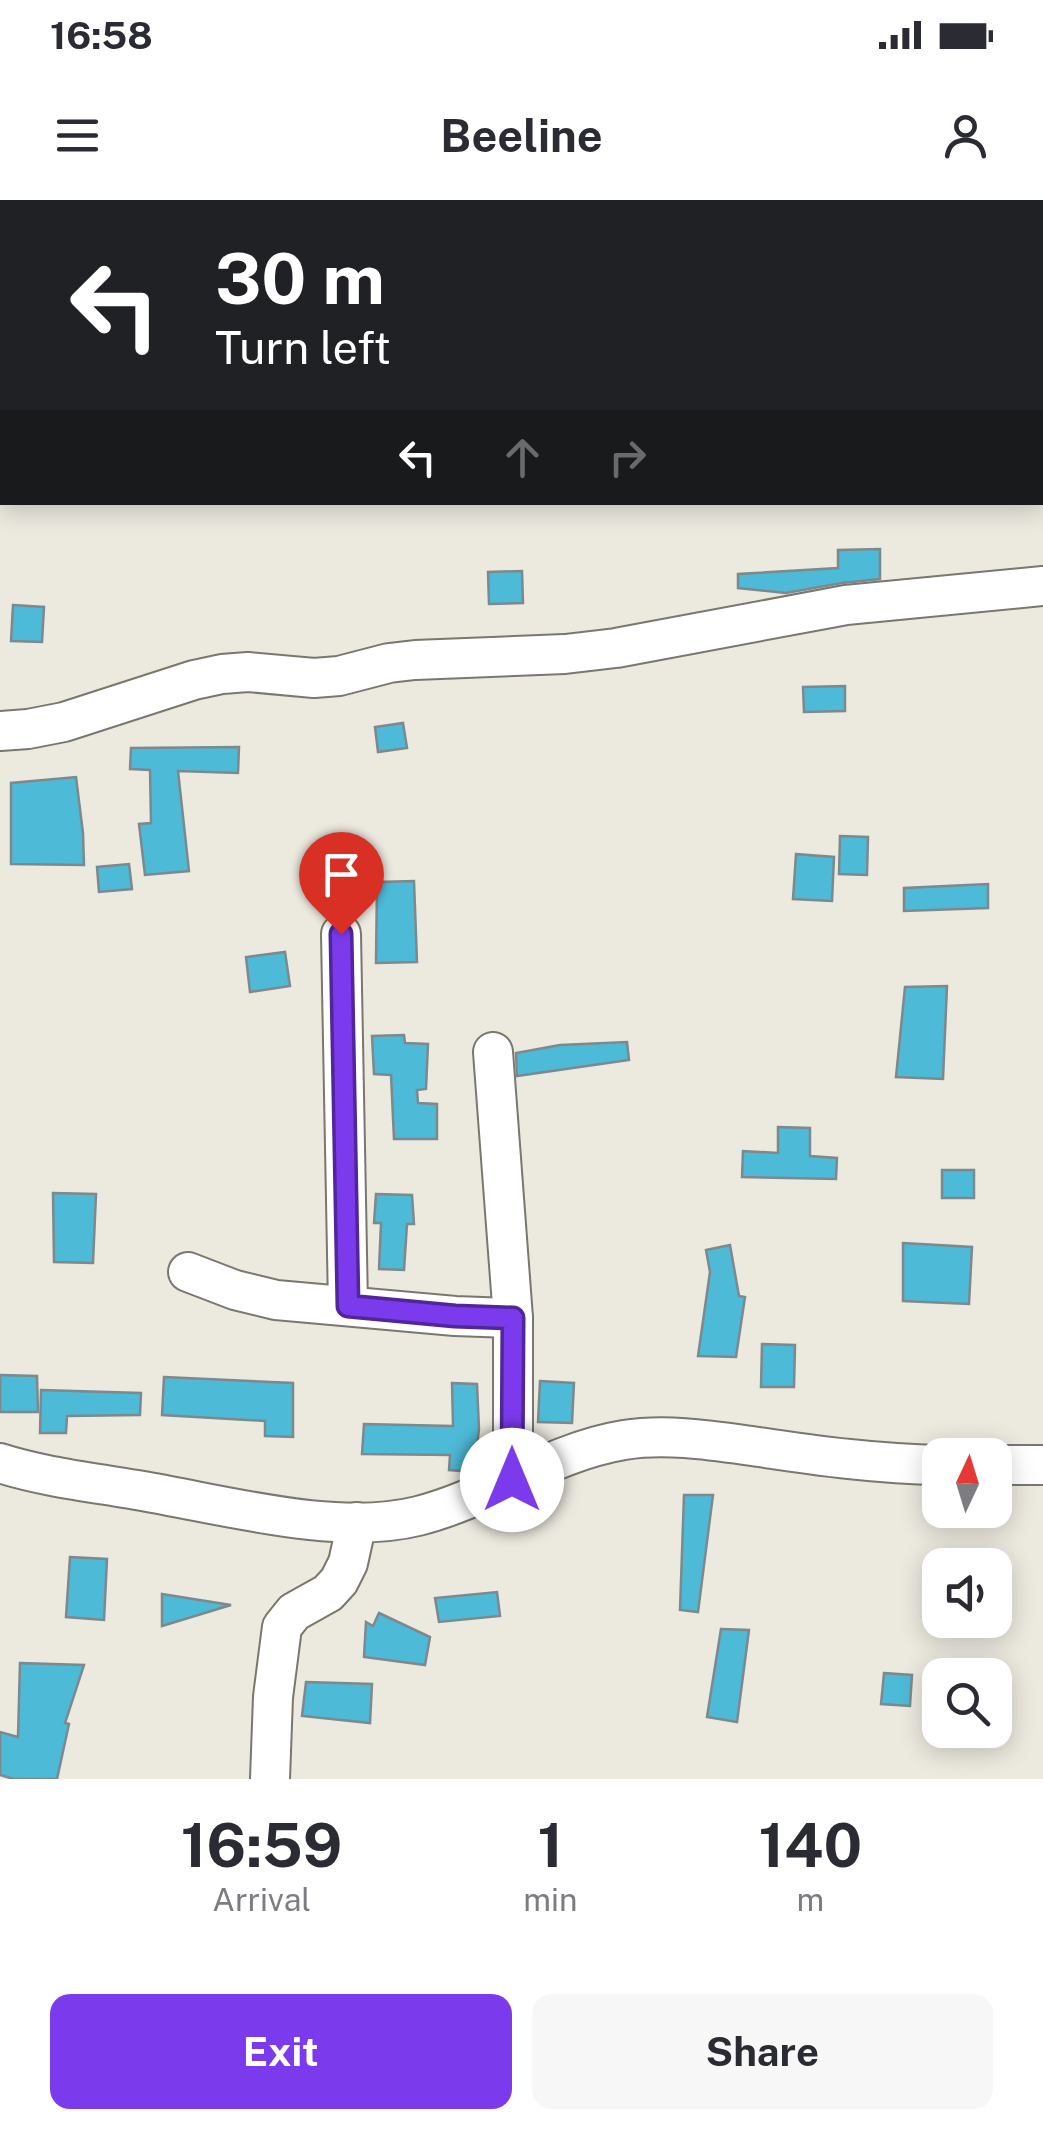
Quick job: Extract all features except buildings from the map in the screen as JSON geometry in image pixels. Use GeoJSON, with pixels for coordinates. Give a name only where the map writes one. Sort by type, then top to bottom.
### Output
{"type":"FeatureCollection","features":[{"type":"Feature","properties":{"kind":"street"},"geometry":{"type":"LineString","coordinates":[[0,731],[64,722],[222,674],[248,672],[314,678],[414,660],[565,654],[846,605],[1043,586]]}},
{"type":"Feature","properties":{"kind":"street"},"geometry":{"type":"LineString","coordinates":[[341,934],[348,1306]]}},
{"type":"Feature","properties":{"kind":"street"},"geometry":{"type":"LineString","coordinates":[[494,1052],[513,1318],[512,1480]]}},
{"type":"Feature","properties":{"kind":"street"},"geometry":{"type":"LineString","coordinates":[[188,1272],[276,1300],[513,1318]]}},
{"type":"Feature","properties":{"kind":"street"},"geometry":{"type":"LineString","coordinates":[[0,1463],[256,1511],[357,1522],[417,1516],[582,1451],[624,1440],[703,1440],[852,1460],[922,1464]]}},
{"type":"Feature","properties":{"kind":"street"},"geometry":{"type":"LineString","coordinates":[[1012,1465],[1043,1465]]}},
{"type":"Feature","properties":{"kind":"street"},"geometry":{"type":"LineString","coordinates":[[270,1779],[273,1697],[282,1626],[294,1612],[328,1593],[339,1580],[348,1563],[357,1522]]}},
{"type":"Feature","properties":{"kind":"route"},"geometry":{"type":"LineString","coordinates":[[341,934],[348,1306],[513,1318],[512,1480]]}}]}
